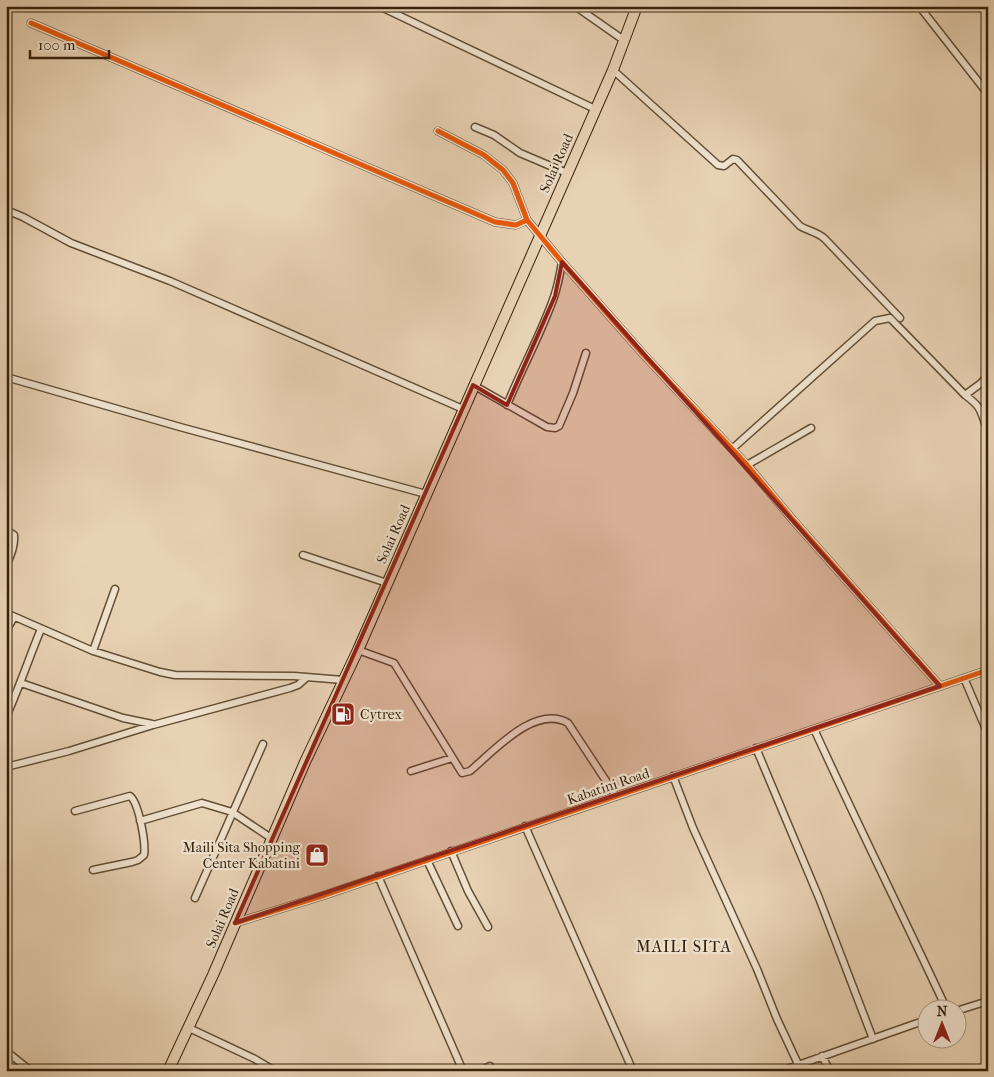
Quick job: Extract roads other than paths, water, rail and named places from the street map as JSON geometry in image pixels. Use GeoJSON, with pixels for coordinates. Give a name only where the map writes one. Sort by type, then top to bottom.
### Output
{"type":"FeatureCollection","features":[{"type":"Feature","properties":{"kind":"highway","name":"Solai Road"},"geometry":{"type":"LineString","coordinates":[[168,1071],[236,923],[271,838],[358,650],[613,70],[637,6]]}},
{"type":"Feature","properties":{"kind":"street"},"geometry":{"type":"LineString","coordinates":[[379,6],[595,109]]}},
{"type":"Feature","properties":{"kind":"street"},"geometry":{"type":"LineString","coordinates":[[575,6],[625,41]]}},
{"type":"Feature","properties":{"kind":"street"},"geometry":{"type":"LineString","coordinates":[[919,6],[988,94]]}},
{"type":"Feature","properties":{"kind":"street"},"geometry":{"type":"LineString","coordinates":[[31,23],[495,222],[516,225],[527,220]]}},
{"type":"Feature","properties":{"kind":"street"},"geometry":{"type":"LineString","coordinates":[[613,70],[718,165],[724,166],[733,159],[737,160],[800,226],[817,233],[825,239],[900,318]]}},
{"type":"Feature","properties":{"kind":"street"},"geometry":{"type":"LineString","coordinates":[[475,127],[494,135],[520,153],[567,173]]}},
{"type":"Feature","properties":{"kind":"street"},"geometry":{"type":"LineString","coordinates":[[438,130],[484,155],[502,170],[513,183],[527,220],[539,235],[644,355],[747,465],[793,520],[940,686]]}},
{"type":"Feature","properties":{"kind":"street"},"geometry":{"type":"LineString","coordinates":[[6,210],[71,242],[170,281],[463,409]]}},
{"type":"Feature","properties":{"kind":"street"},"geometry":{"type":"LineString","coordinates":[[507,405],[555,296],[562,262]]}},
{"type":"Feature","properties":{"kind":"street"},"geometry":{"type":"LineString","coordinates":[[732,449],[875,321],[890,318],[965,395],[976,403],[983,414],[988,430]]}},
{"type":"Feature","properties":{"kind":"street"},"geometry":{"type":"LineString","coordinates":[[473,385],[547,428],[555,428],[559,426],[573,393],[586,353]]}},
{"type":"Feature","properties":{"kind":"street"},"geometry":{"type":"LineString","coordinates":[[965,395],[988,376]]}},
{"type":"Feature","properties":{"kind":"street"},"geometry":{"type":"LineString","coordinates":[[6,377],[426,494]]}},
{"type":"Feature","properties":{"kind":"street"},"geometry":{"type":"LineString","coordinates":[[747,465],[812,428]]}},
{"type":"Feature","properties":{"kind":"street"},"geometry":{"type":"LineString","coordinates":[[6,530],[14,535],[14,541],[6,566]]}},
{"type":"Feature","properties":{"kind":"street"},"geometry":{"type":"LineString","coordinates":[[303,555],[387,583]]}},
{"type":"Feature","properties":{"kind":"street"},"geometry":{"type":"LineString","coordinates":[[94,651],[115,588]]}},
{"type":"Feature","properties":{"kind":"street"},"geometry":{"type":"LineString","coordinates":[[6,613],[94,651],[174,675],[245,675],[343,680]]}},
{"type":"Feature","properties":{"kind":"street"},"geometry":{"type":"LineString","coordinates":[[6,631],[14,617]]}},
{"type":"Feature","properties":{"kind":"street"},"geometry":{"type":"LineString","coordinates":[[6,717],[22,683],[29,658],[41,629]]}},
{"type":"Feature","properties":{"kind":"street"},"geometry":{"type":"LineString","coordinates":[[358,650],[394,663],[427,714],[459,770],[466,773],[531,722],[548,718],[560,718],[568,723],[616,796]]}},
{"type":"Feature","properties":{"kind":"street","name":"Kabatini Road"},"geometry":{"type":"LineString","coordinates":[[236,923],[988,670]]}},
{"type":"Feature","properties":{"kind":"street"},"geometry":{"type":"LineString","coordinates":[[6,767],[290,688],[298,685],[306,678]]}},
{"type":"Feature","properties":{"kind":"street"},"geometry":{"type":"LineString","coordinates":[[964,678],[988,734]]}},
{"type":"Feature","properties":{"kind":"street"},"geometry":{"type":"LineString","coordinates":[[22,683],[124,718],[153,725]]}},
{"type":"Feature","properties":{"kind":"street"},"geometry":{"type":"LineString","coordinates":[[814,729],[942,1000]]}},
{"type":"Feature","properties":{"kind":"street"},"geometry":{"type":"LineString","coordinates":[[194,898],[263,744]]}},
{"type":"Feature","properties":{"kind":"street"},"geometry":{"type":"LineString","coordinates":[[756,748],[823,906],[873,1038]]}},
{"type":"Feature","properties":{"kind":"street"},"geometry":{"type":"LineString","coordinates":[[411,771],[452,758]]}},
{"type":"Feature","properties":{"kind":"street"},"geometry":{"type":"LineString","coordinates":[[673,776],[693,828],[798,1064]]}},
{"type":"Feature","properties":{"kind":"street"},"geometry":{"type":"LineString","coordinates":[[76,811],[130,796],[134,800],[145,851],[142,857],[128,863],[93,870]]}},
{"type":"Feature","properties":{"kind":"street"},"geometry":{"type":"LineString","coordinates":[[140,821],[202,803],[232,812],[271,838]]}},
{"type":"Feature","properties":{"kind":"street"},"geometry":{"type":"LineString","coordinates":[[525,826],[633,1071]]}},
{"type":"Feature","properties":{"kind":"street"},"geometry":{"type":"LineString","coordinates":[[451,851],[468,891],[488,927]]}},
{"type":"Feature","properties":{"kind":"street"},"geometry":{"type":"LineString","coordinates":[[427,860],[458,926]]}},
{"type":"Feature","properties":{"kind":"street"},"geometry":{"type":"LineString","coordinates":[[378,876],[463,1071]]}},
{"type":"Feature","properties":{"kind":"street"},"geometry":{"type":"LineString","coordinates":[[966,1007],[988,1001]]}},
{"type":"Feature","properties":{"kind":"street"},"geometry":{"type":"LineString","coordinates":[[781,1071],[916,1023]]}},
{"type":"Feature","properties":{"kind":"street"},"geometry":{"type":"LineString","coordinates":[[189,1028],[255,1059],[275,1071]]}},
{"type":"Feature","properties":{"kind":"street"},"geometry":{"type":"LineString","coordinates":[[6,1051],[31,1071]]}},
{"type":"Feature","properties":{"kind":"street"},"geometry":{"type":"LineString","coordinates":[[822,1056],[830,1071]]}},
{"type":"Feature","properties":{"kind":"street"},"geometry":{"type":"LineString","coordinates":[[480,1071],[490,1066]]}},
{"type":"Feature","properties":{"kind":"place","name":"Cytrex"},"geometry":{"type":"Point","coordinates":[343,714]}},
{"type":"Feature","properties":{"kind":"place","name":"Maili Sita Shopping Center Kabatini"},"geometry":{"type":"Point","coordinates":[317,855]}},
{"type":"Feature","properties":{"kind":"district","name":"MAILI SITA"},"geometry":{"type":"Point","coordinates":[684,946]}}]}
